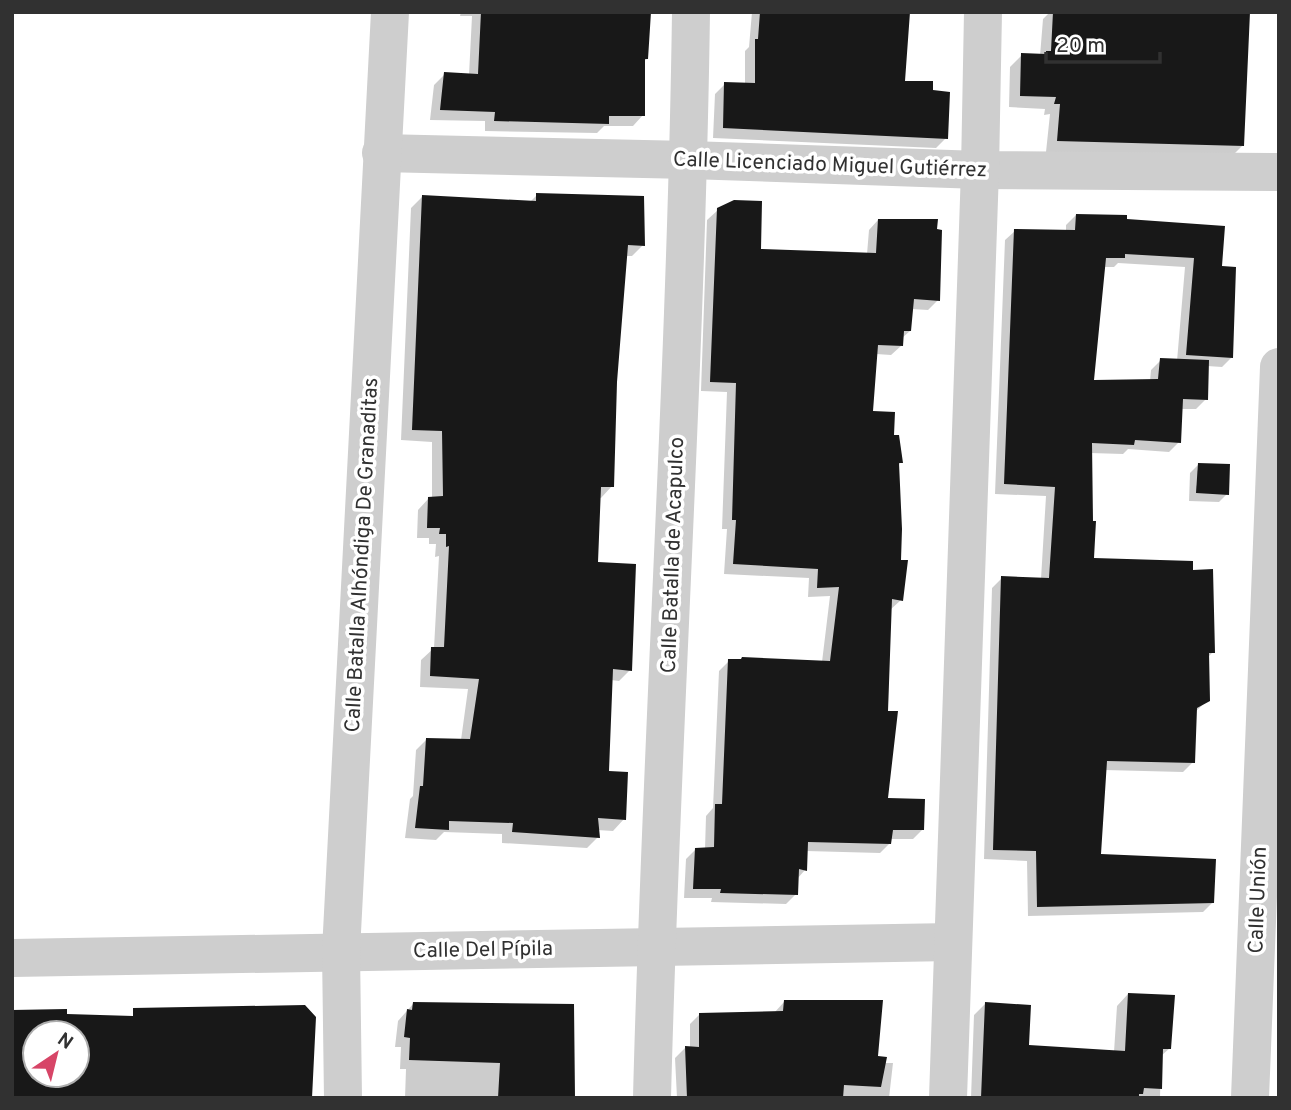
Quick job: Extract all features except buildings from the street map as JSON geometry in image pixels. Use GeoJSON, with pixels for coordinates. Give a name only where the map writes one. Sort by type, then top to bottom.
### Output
{"type":"FeatureCollection","features":[{"type":"Feature","properties":{"kind":"street","name":"Calle Batalla Alhóndiga De Granaditas"},"geometry":{"type":"LineString","coordinates":[[343,1098],[341,951],[390,12]]}},
{"type":"Feature","properties":{"kind":"street","name":"Calle Batalla de Acapulco"},"geometry":{"type":"LineString","coordinates":[[652,1098],[689,160],[691,12]]}},
{"type":"Feature","properties":{"kind":"street"},"geometry":{"type":"LineString","coordinates":[[948,1098],[983,12]]}},
{"type":"Feature","properties":{"kind":"street","name":"Calle Licenciado Miguel Gutiérrez"},"geometry":{"type":"LineString","coordinates":[[381,153],[980,170],[1279,172]]}},
{"type":"Feature","properties":{"kind":"street","name":"Calle Unión"},"geometry":{"type":"LineString","coordinates":[[1250,1098],[1279,367]]}},
{"type":"Feature","properties":{"kind":"street","name":"Calle Del Pípila"},"geometry":{"type":"LineString","coordinates":[[12,958],[953,942]]}}]}
